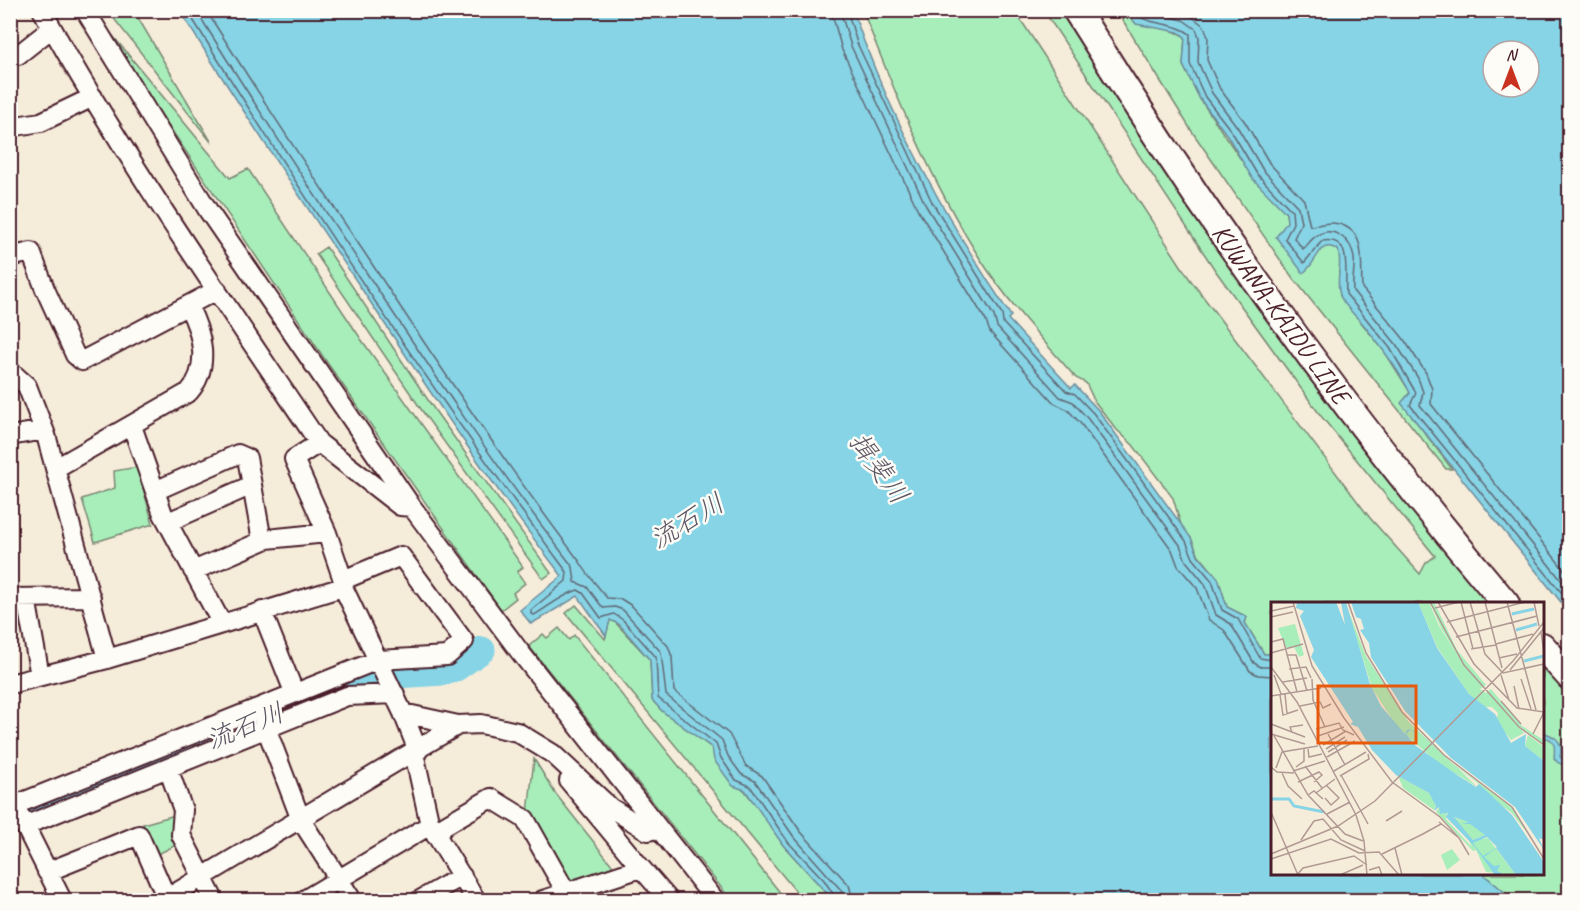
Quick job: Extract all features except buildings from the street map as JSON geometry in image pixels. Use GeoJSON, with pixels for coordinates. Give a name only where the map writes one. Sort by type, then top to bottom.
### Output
{"type":"FeatureCollection","features":[{"type":"Feature","properties":{"kind":"main road","name":"KUWANA-KAIDU LINE"},"geometry":{"type":"LineString","coordinates":[[1076,10],[1137,108],[1245,268],[1353,413],[1505,602]]}},
{"type":"Feature","properties":{"kind":"main road"},"geometry":{"type":"LineString","coordinates":[[1544,648],[1569,677]]}},
{"type":"Feature","properties":{"kind":"street"},"geometry":{"type":"LineString","coordinates":[[42,10],[93,97],[216,290],[319,443],[399,506],[412,507]]}},
{"type":"Feature","properties":{"kind":"street"},"geometry":{"type":"LineString","coordinates":[[85,10],[209,212],[412,507],[657,829],[715,900]]}},
{"type":"Feature","properties":{"kind":"street"},"geometry":{"type":"LineString","coordinates":[[10,56],[18,55],[52,28]]}},
{"type":"Feature","properties":{"kind":"street"},"geometry":{"type":"LineString","coordinates":[[10,127],[41,122],[93,97]]}},
{"type":"Feature","properties":{"kind":"street"},"geometry":{"type":"LineString","coordinates":[[10,257],[31,252],[75,355],[82,361],[216,290]]}},
{"type":"Feature","properties":{"kind":"street"},"geometry":{"type":"LineString","coordinates":[[56,468],[189,392],[200,377],[202,367],[199,327],[188,306]]}},
{"type":"Feature","properties":{"kind":"street"},"geometry":{"type":"LineString","coordinates":[[14,378],[27,386],[44,430],[107,659]]}},
{"type":"Feature","properties":{"kind":"street"},"geometry":{"type":"LineString","coordinates":[[132,426],[168,522],[222,624]]}},
{"type":"Feature","properties":{"kind":"street"},"geometry":{"type":"LineString","coordinates":[[10,436],[44,430]]}},
{"type":"Feature","properties":{"kind":"street"},"geometry":{"type":"LineString","coordinates":[[319,443],[294,459],[327,533],[343,584],[403,713],[416,752],[433,830],[476,900]]}},
{"type":"Feature","properties":{"kind":"street"},"geometry":{"type":"LineString","coordinates":[[155,491],[238,454],[247,458],[262,541]]}},
{"type":"Feature","properties":{"kind":"street"},"geometry":{"type":"LineString","coordinates":[[168,522],[252,485]]}},
{"type":"Feature","properties":{"kind":"street"},"geometry":{"type":"LineString","coordinates":[[193,571],[262,541],[287,536],[327,533]]}},
{"type":"Feature","properties":{"kind":"street"},"geometry":{"type":"LineString","coordinates":[[10,684],[107,659],[262,611],[343,584],[401,556],[464,641],[447,656],[379,662],[294,692],[262,718],[168,768],[17,811]]}},
{"type":"Feature","properties":{"kind":"street"},"geometry":{"type":"LineString","coordinates":[[40,676],[18,598],[91,597]]}},
{"type":"Feature","properties":{"kind":"street"},"geometry":{"type":"LineString","coordinates":[[262,611],[294,692]]}},
{"type":"Feature","properties":{"kind":"street"},"geometry":{"type":"LineString","coordinates":[[17,811],[262,718],[347,696],[392,688]]}},
{"type":"Feature","properties":{"kind":"street"},"geometry":{"type":"LineString","coordinates":[[403,713],[458,724],[481,724],[517,732],[542,747],[611,808],[648,831],[657,829]]}},
{"type":"Feature","properties":{"kind":"street"},"geometry":{"type":"LineString","coordinates":[[262,718],[301,820],[352,900]]}},
{"type":"Feature","properties":{"kind":"street"},"geometry":{"type":"LineString","coordinates":[[47,872],[139,835],[165,900],[416,752],[458,724]]}},
{"type":"Feature","properties":{"kind":"street"},"geometry":{"type":"LineString","coordinates":[[542,747],[606,828],[624,844],[669,900]]}},
{"type":"Feature","properties":{"kind":"street"},"geometry":{"type":"LineString","coordinates":[[168,768],[183,810],[181,835],[214,900]]}},
{"type":"Feature","properties":{"kind":"street"},"geometry":{"type":"LineString","coordinates":[[304,900],[491,798],[525,819],[566,892]]}},
{"type":"Feature","properties":{"kind":"street"},"geometry":{"type":"LineString","coordinates":[[17,811],[62,900]]}},
{"type":"Feature","properties":{"kind":"street"},"geometry":{"type":"LineString","coordinates":[[543,900],[566,892],[593,893],[641,868]]}},
{"type":"Feature","properties":{"kind":"street"},"geometry":{"type":"LineString","coordinates":[[420,900],[462,876]]}},
{"type":"Feature","properties":{"kind":"green space"},"geometry":{"type":"Polygon","coordinates":[[[108,11],[134,11],[212,143],[108,11]]]}},
{"type":"Feature","properties":{"kind":"green space"},"geometry":{"type":"Polygon","coordinates":[[[863,11],[1015,11],[1189,278],[1370,518],[1420,574],[1426,563],[1435,556],[1321,416],[1215,270],[1044,11],[1068,11],[1494,602],[1271,602],[1271,654],[1264,654],[1245,623],[1247,617],[1227,607],[1218,578],[1198,554],[1191,538],[1182,528],[1173,498],[1133,445],[1117,430],[1095,402],[1086,383],[1076,378],[1038,334],[1001,289],[979,257],[930,168],[863,11]]]}},
{"type":"Feature","properties":{"kind":"green space"},"geometry":{"type":"Polygon","coordinates":[[[1117,11],[1126,11],[1129,17],[1166,28],[1185,37],[1183,65],[1200,99],[1240,158],[1286,213],[1287,221],[1319,251],[1328,246],[1338,250],[1341,259],[1340,296],[1385,352],[1410,392],[1402,403],[1452,469],[1446,469],[1290,274],[1191,130],[1117,11]]]}},
{"type":"Feature","properties":{"kind":"green space"},"geometry":{"type":"Polygon","coordinates":[[[113,36],[230,178],[248,169],[361,339],[523,567],[517,572],[525,583],[513,593],[516,598],[501,610],[328,364],[110,38],[113,36]]]}},
{"type":"Feature","properties":{"kind":"green space"},"geometry":{"type":"Polygon","coordinates":[[[326,247],[436,412],[551,573],[543,579],[427,418],[316,254],[326,247]]]}},
{"type":"Feature","properties":{"kind":"green space"},"geometry":{"type":"Polygon","coordinates":[[[137,467],[153,524],[95,542],[82,499],[115,488],[114,471],[137,467]]]}},
{"type":"Feature","properties":{"kind":"green space"},"geometry":{"type":"Polygon","coordinates":[[[576,605],[605,639],[610,620],[614,621],[650,660],[652,700],[662,711],[712,748],[768,821],[783,845],[833,900],[803,900],[566,613],[576,605]]]}},
{"type":"Feature","properties":{"kind":"green space"},"geometry":{"type":"Polygon","coordinates":[[[559,628],[569,640],[574,635],[786,900],[731,900],[529,646],[543,634],[547,638],[559,628]]]}},
{"type":"Feature","properties":{"kind":"green space"},"geometry":{"type":"Polygon","coordinates":[[[1544,659],[1569,687],[1569,900],[1514,900],[1484,875],[1544,875],[1544,659]]]}},
{"type":"Feature","properties":{"kind":"green space"},"geometry":{"type":"Polygon","coordinates":[[[534,759],[555,793],[616,870],[574,883],[566,881],[528,813],[534,759]]]}},
{"type":"Feature","properties":{"kind":"green space"},"geometry":{"type":"Polygon","coordinates":[[[175,815],[178,844],[158,854],[143,824],[175,815]]]}},
{"type":"Feature","properties":{"kind":"water","name":"揖斐川"},"geometry":{"type":"Polygon","coordinates":[[[180,11],[853,11],[902,130],[943,206],[1011,316],[1008,319],[1071,388],[1075,385],[1099,411],[1191,538],[1198,555],[1218,578],[1227,607],[1247,617],[1245,623],[1264,654],[1271,654],[1271,875],[1484,875],[1514,900],[833,900],[783,845],[745,790],[733,786],[714,760],[712,748],[662,711],[652,700],[650,660],[619,624],[610,620],[606,636],[578,596],[531,624],[520,610],[562,576],[483,469],[433,396],[223,80],[180,11]]]}},
{"type":"Feature","properties":{"kind":"water"},"geometry":{"type":"Polygon","coordinates":[[[1126,11],[1569,11],[1569,612],[1401,403],[1410,393],[1395,366],[1340,295],[1338,250],[1331,247],[1322,249],[1303,273],[1276,237],[1287,222],[1286,213],[1252,178],[1227,135],[1200,99],[1183,65],[1185,37],[1178,32],[1136,24],[1126,11]]]}},
{"type":"Feature","properties":{"kind":"water"},"geometry":{"type":"Polygon","coordinates":[[[1544,733],[1558,740],[1561,747],[1560,757],[1569,764],[1569,768],[1554,758],[1554,744],[1544,737],[1544,733]]]}},
{"type":"Feature","properties":{"kind":"waterway","name":"流石川"},"geometry":{"type":"LineString","coordinates":[[314,702],[358,681],[380,676],[443,672],[456,668],[482,650]]}},
{"type":"Feature","properties":{"kind":"waterway","name":"流石川"},"geometry":{"type":"LineString","coordinates":[[10,819],[200,746]]}}]}
